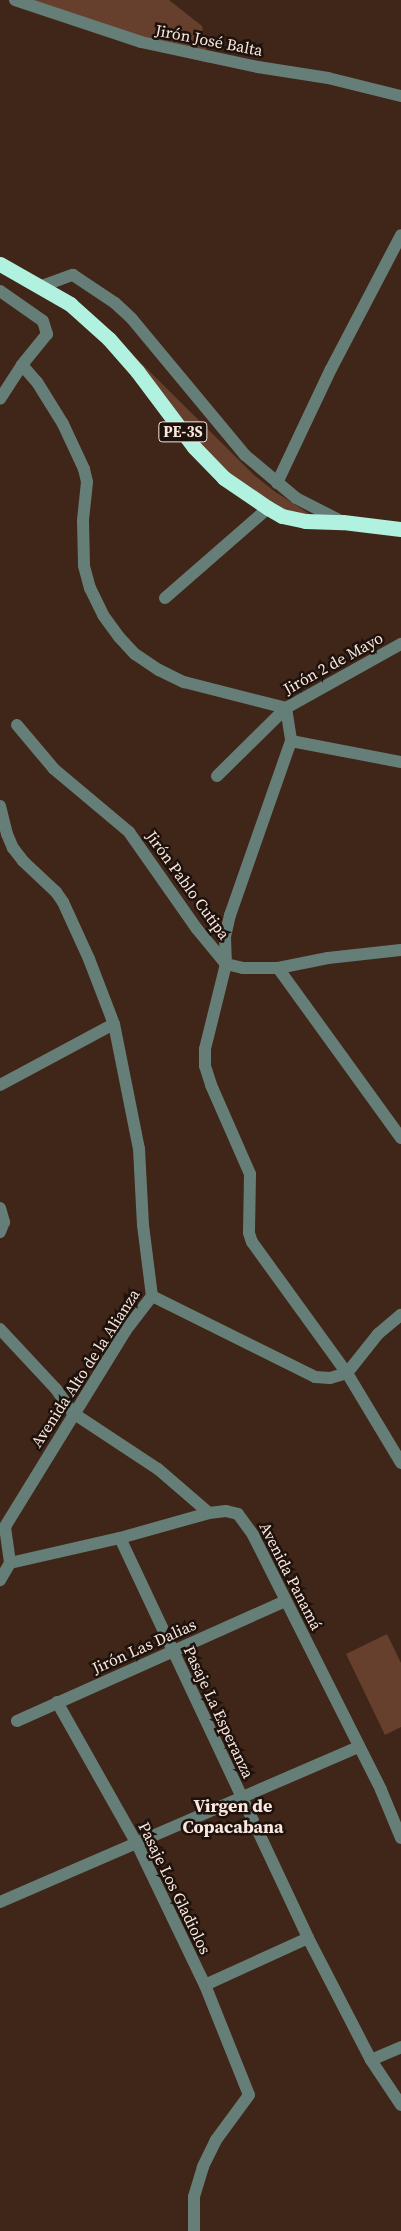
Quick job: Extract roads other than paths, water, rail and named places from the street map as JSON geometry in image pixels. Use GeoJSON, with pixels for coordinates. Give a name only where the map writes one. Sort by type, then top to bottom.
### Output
{"type":"FeatureCollection","features":[{"type":"Feature","properties":{"kind":"highway","name":"PE-3S"},"geometry":{"type":"LineString","coordinates":[[0,264],[42,286],[70,304],[109,339],[137,371],[194,447],[224,478],[268,508],[282,516],[305,521],[343,522],[401,529]]}},
{"type":"Feature","properties":{"kind":"street","name":"Jirón José Balta"},"geometry":{"type":"LineString","coordinates":[[15,0],[141,42],[258,67],[300,72],[401,96]]}},
{"type":"Feature","properties":{"kind":"street"},"geometry":{"type":"LineString","coordinates":[[277,483],[331,369],[401,235]]}},
{"type":"Feature","properties":{"kind":"street"},"geometry":{"type":"LineString","coordinates":[[42,286],[73,275],[115,303],[132,319],[245,456],[296,498],[343,522]]}},
{"type":"Feature","properties":{"kind":"street"},"geometry":{"type":"LineString","coordinates":[[0,291],[43,321],[47,328],[47,334],[22,365],[0,399]]}},
{"type":"Feature","properties":{"kind":"street"},"geometry":{"type":"LineString","coordinates":[[22,365],[37,382],[63,424],[84,469],[87,482],[83,521],[84,566],[90,588],[103,615],[119,637],[136,654],[159,670],[184,682],[286,708],[291,741],[230,915],[225,937],[226,964],[205,1049],[205,1066],[211,1085],[250,1174],[249,1233],[252,1242],[347,1373],[401,1463]]}},
{"type":"Feature","properties":{"kind":"street"},"geometry":{"type":"LineString","coordinates":[[164,598],[268,508]]}},
{"type":"Feature","properties":{"kind":"street","name":"Jirón 2 de Mayo"},"geometry":{"type":"LineString","coordinates":[[217,776],[286,708],[401,644]]}},
{"type":"Feature","properties":{"kind":"street","name":"Jirón Pablo Cutipa"},"geometry":{"type":"LineString","coordinates":[[17,725],[54,769],[129,832],[197,929],[226,964],[243,968],[278,968],[328,958],[401,950]]}},
{"type":"Feature","properties":{"kind":"street"},"geometry":{"type":"LineString","coordinates":[[291,741],[401,762]]}},
{"type":"Feature","properties":{"kind":"street","name":"Avenida Alto de la Alianza"},"geometry":{"type":"LineString","coordinates":[[0,806],[7,834],[13,848],[23,861],[56,892],[63,902],[93,967],[114,1024],[139,1149],[143,1225],[152,1296],[126,1330],[3,1524],[10,1563]]}},
{"type":"Feature","properties":{"kind":"street"},"geometry":{"type":"LineString","coordinates":[[278,968],[401,1138]]}},
{"type":"Feature","properties":{"kind":"street"},"geometry":{"type":"LineString","coordinates":[[0,1085],[114,1024]]}},
{"type":"Feature","properties":{"kind":"street"},"geometry":{"type":"LineString","coordinates":[[0,1208],[2,1227]]}},
{"type":"Feature","properties":{"kind":"street"},"geometry":{"type":"LineString","coordinates":[[152,1296],[315,1377],[330,1378],[347,1373],[378,1334],[401,1315]]}},
{"type":"Feature","properties":{"kind":"street"},"geometry":{"type":"LineString","coordinates":[[0,1329],[56,1390],[73,1413],[158,1469],[210,1513]]}},
{"type":"Feature","properties":{"kind":"street","name":"Avenida Panamá"},"geometry":{"type":"LineString","coordinates":[[10,1563],[120,1538],[210,1513],[226,1512],[238,1514],[246,1523],[359,1747],[401,1838]]}},
{"type":"Feature","properties":{"kind":"street","name":"Pasaje La Esperanza"},"geometry":{"type":"LineString","coordinates":[[120,1538],[308,1938],[371,2060],[401,2105]]}},
{"type":"Feature","properties":{"kind":"street"},"geometry":{"type":"LineString","coordinates":[[0,1580],[10,1563]]}},
{"type":"Feature","properties":{"kind":"street","name":"Jirón Las Dalias"},"geometry":{"type":"LineString","coordinates":[[17,1721],[285,1601]]}},
{"type":"Feature","properties":{"kind":"street","name":"Pasaje Los Gladiolos"},"geometry":{"type":"LineString","coordinates":[[57,1702],[137,1844],[205,1985],[248,2095],[216,2140],[203,2167],[194,2197],[194,2231]]}},
{"type":"Feature","properties":{"kind":"street"},"geometry":{"type":"LineString","coordinates":[[0,1902],[359,1747]]}},
{"type":"Feature","properties":{"kind":"street"},"geometry":{"type":"LineString","coordinates":[[205,1985],[308,1938]]}},
{"type":"Feature","properties":{"kind":"street"},"geometry":{"type":"LineString","coordinates":[[371,2060],[401,2047]]}},
{"type":"Feature","properties":{"kind":"district","name":"Virgen de Copacabana"},"geometry":{"type":"Point","coordinates":[233,1817]}}]}
